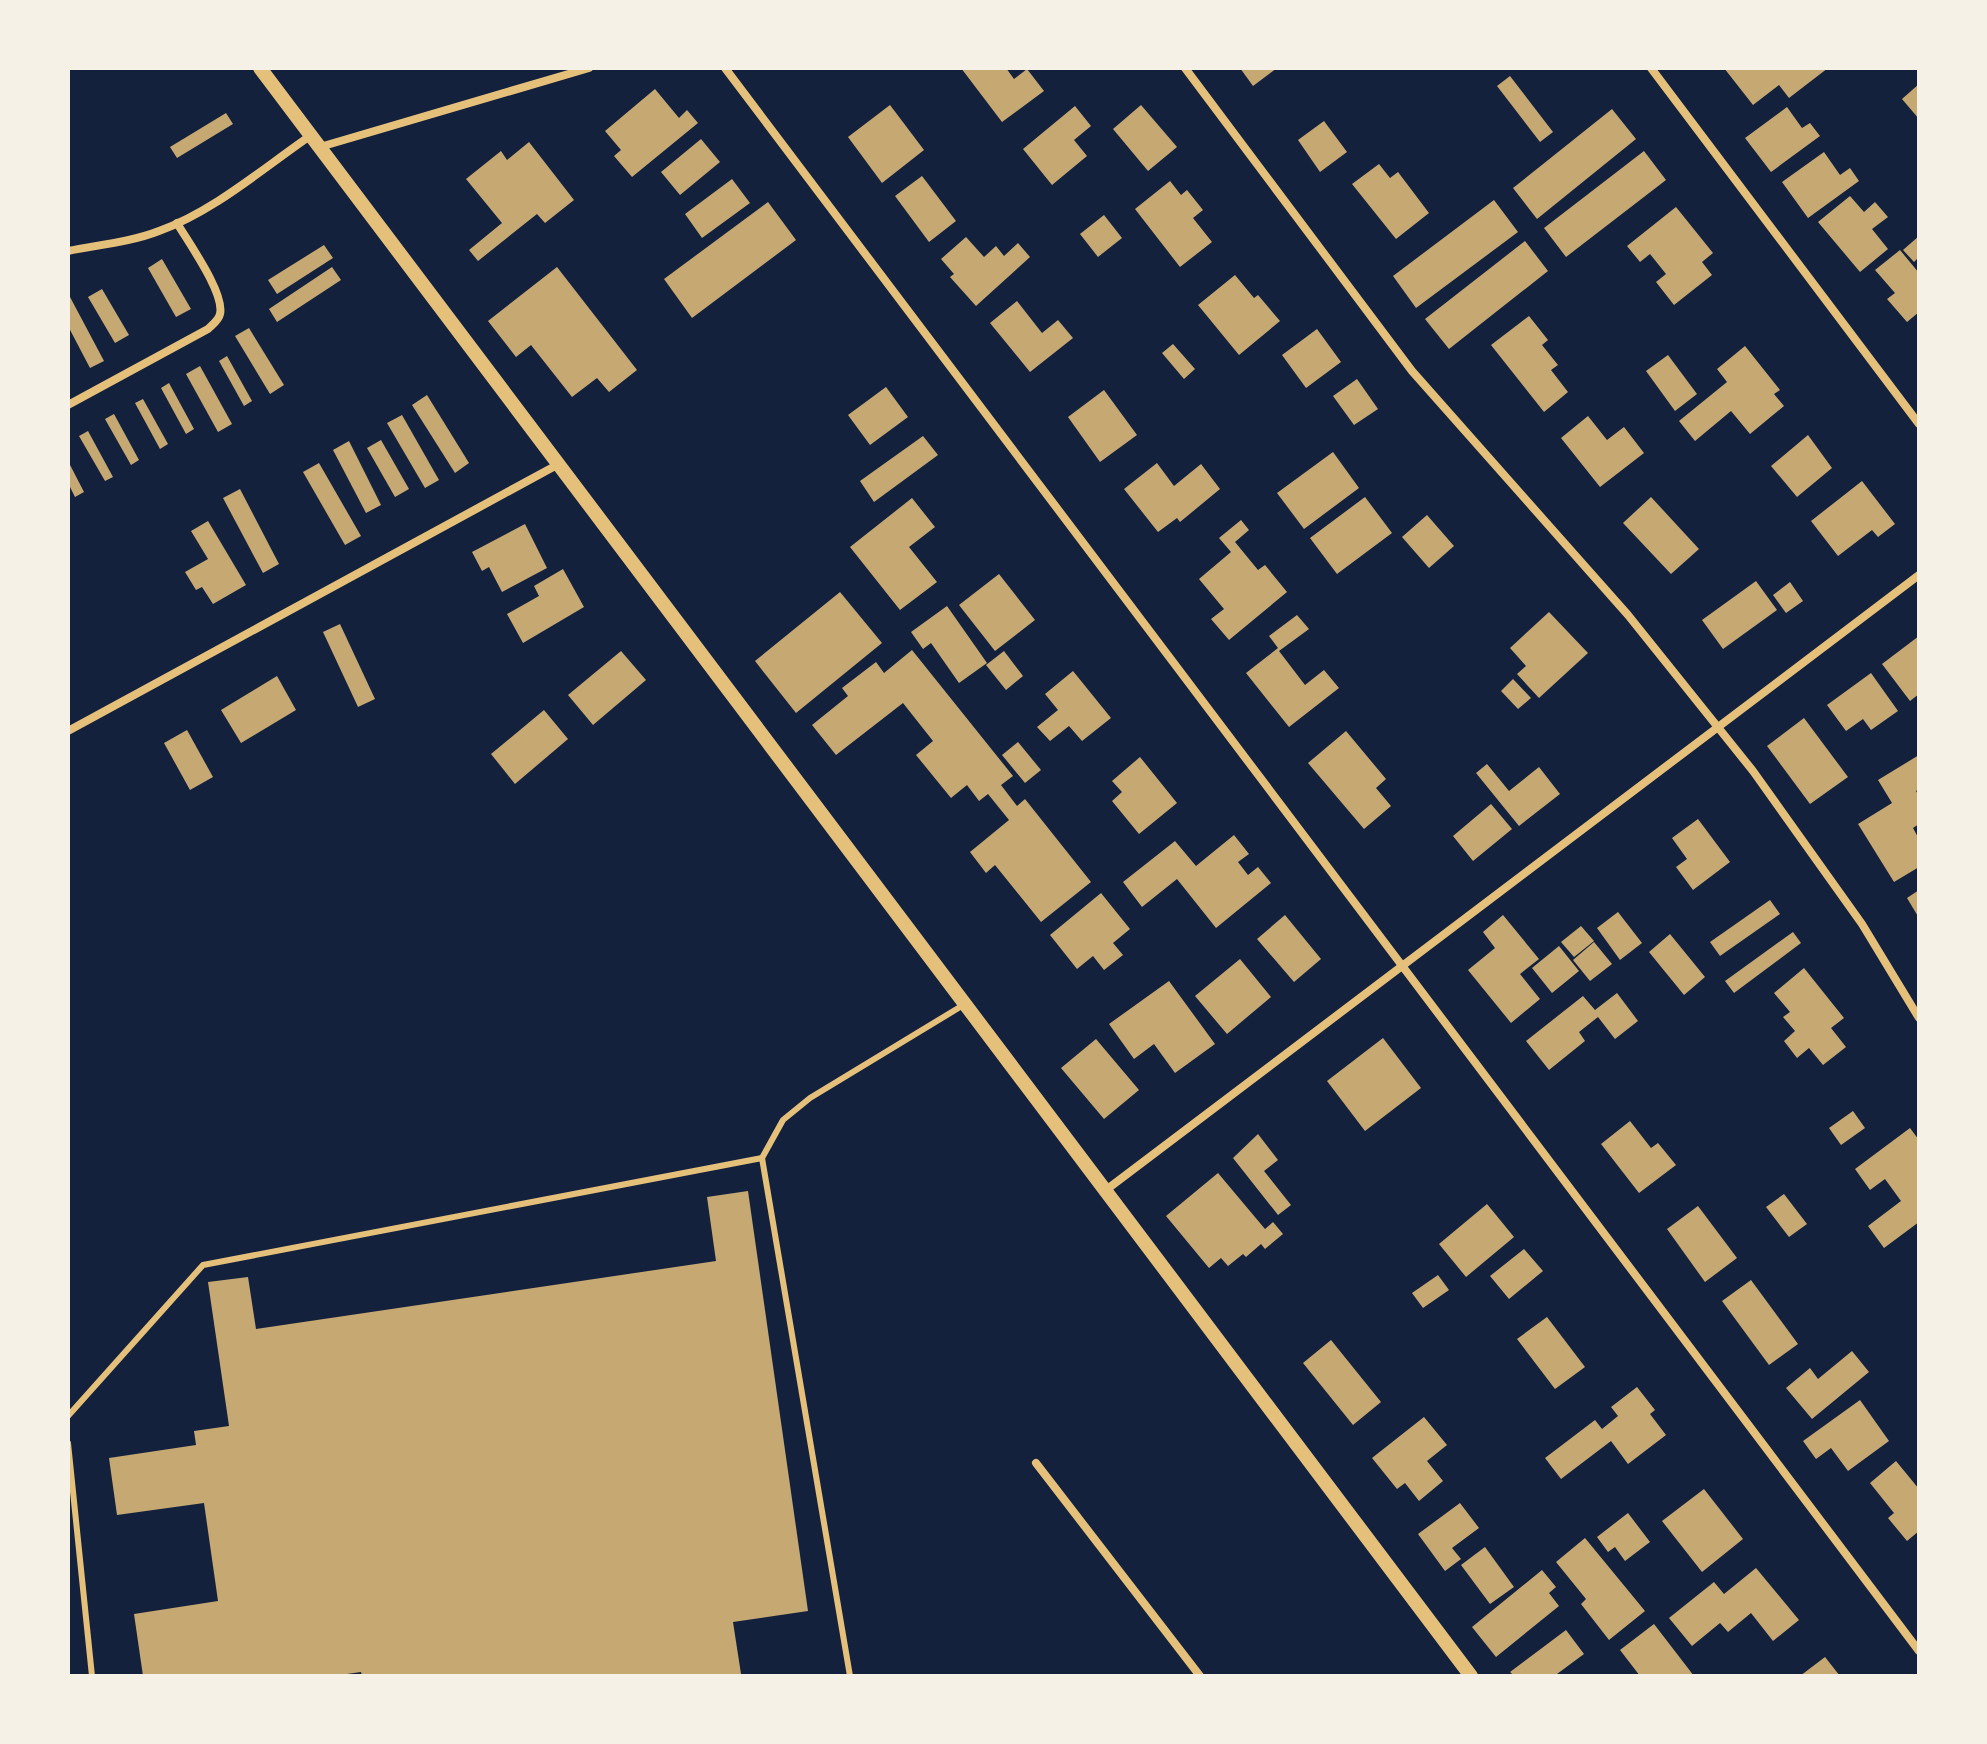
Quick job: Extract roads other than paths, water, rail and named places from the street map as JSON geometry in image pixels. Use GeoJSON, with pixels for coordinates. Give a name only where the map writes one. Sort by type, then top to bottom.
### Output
{"type":"FeatureCollection","features":[{"type":"Feature","properties":{"kind":"street"},"geometry":{"type":"LineString","coordinates":[[260,68],[1471,1676]]}},
{"type":"Feature","properties":{"kind":"street"},"geometry":{"type":"LineString","coordinates":[[68,251],[157,232],[198,212],[315,142],[589,68]]}},
{"type":"Feature","properties":{"kind":"street"},"geometry":{"type":"LineString","coordinates":[[725,68],[1919,1651]]}},
{"type":"Feature","properties":{"kind":"street"},"geometry":{"type":"LineString","coordinates":[[1185,68],[1412,371],[1628,615],[1753,771],[1862,924],[1919,1018]]}},
{"type":"Feature","properties":{"kind":"street"},"geometry":{"type":"LineString","coordinates":[[1651,68],[1919,424]]}},
{"type":"Feature","properties":{"kind":"street"},"geometry":{"type":"LineString","coordinates":[[68,405],[208,329],[219,318],[218,294],[177,223]]}},
{"type":"Feature","properties":{"kind":"street"},"geometry":{"type":"LineString","coordinates":[[68,731],[557,465]]}},
{"type":"Feature","properties":{"kind":"street"},"geometry":{"type":"LineString","coordinates":[[1106,1190],[1919,575]]}},
{"type":"Feature","properties":{"kind":"street"},"geometry":{"type":"LineString","coordinates":[[1036,1463],[1200,1676]]}},
{"type":"Feature","properties":{"kind":"lane"},"geometry":{"type":"LineString","coordinates":[[850,1676],[762,1158],[783,1120],[810,1098],[965,1004]]}},
{"type":"Feature","properties":{"kind":"lane"},"geometry":{"type":"LineString","coordinates":[[68,1416],[203,1265],[762,1158]]}},
{"type":"Feature","properties":{"kind":"lane"},"geometry":{"type":"LineString","coordinates":[[68,1443],[92,1676]]}}]}
